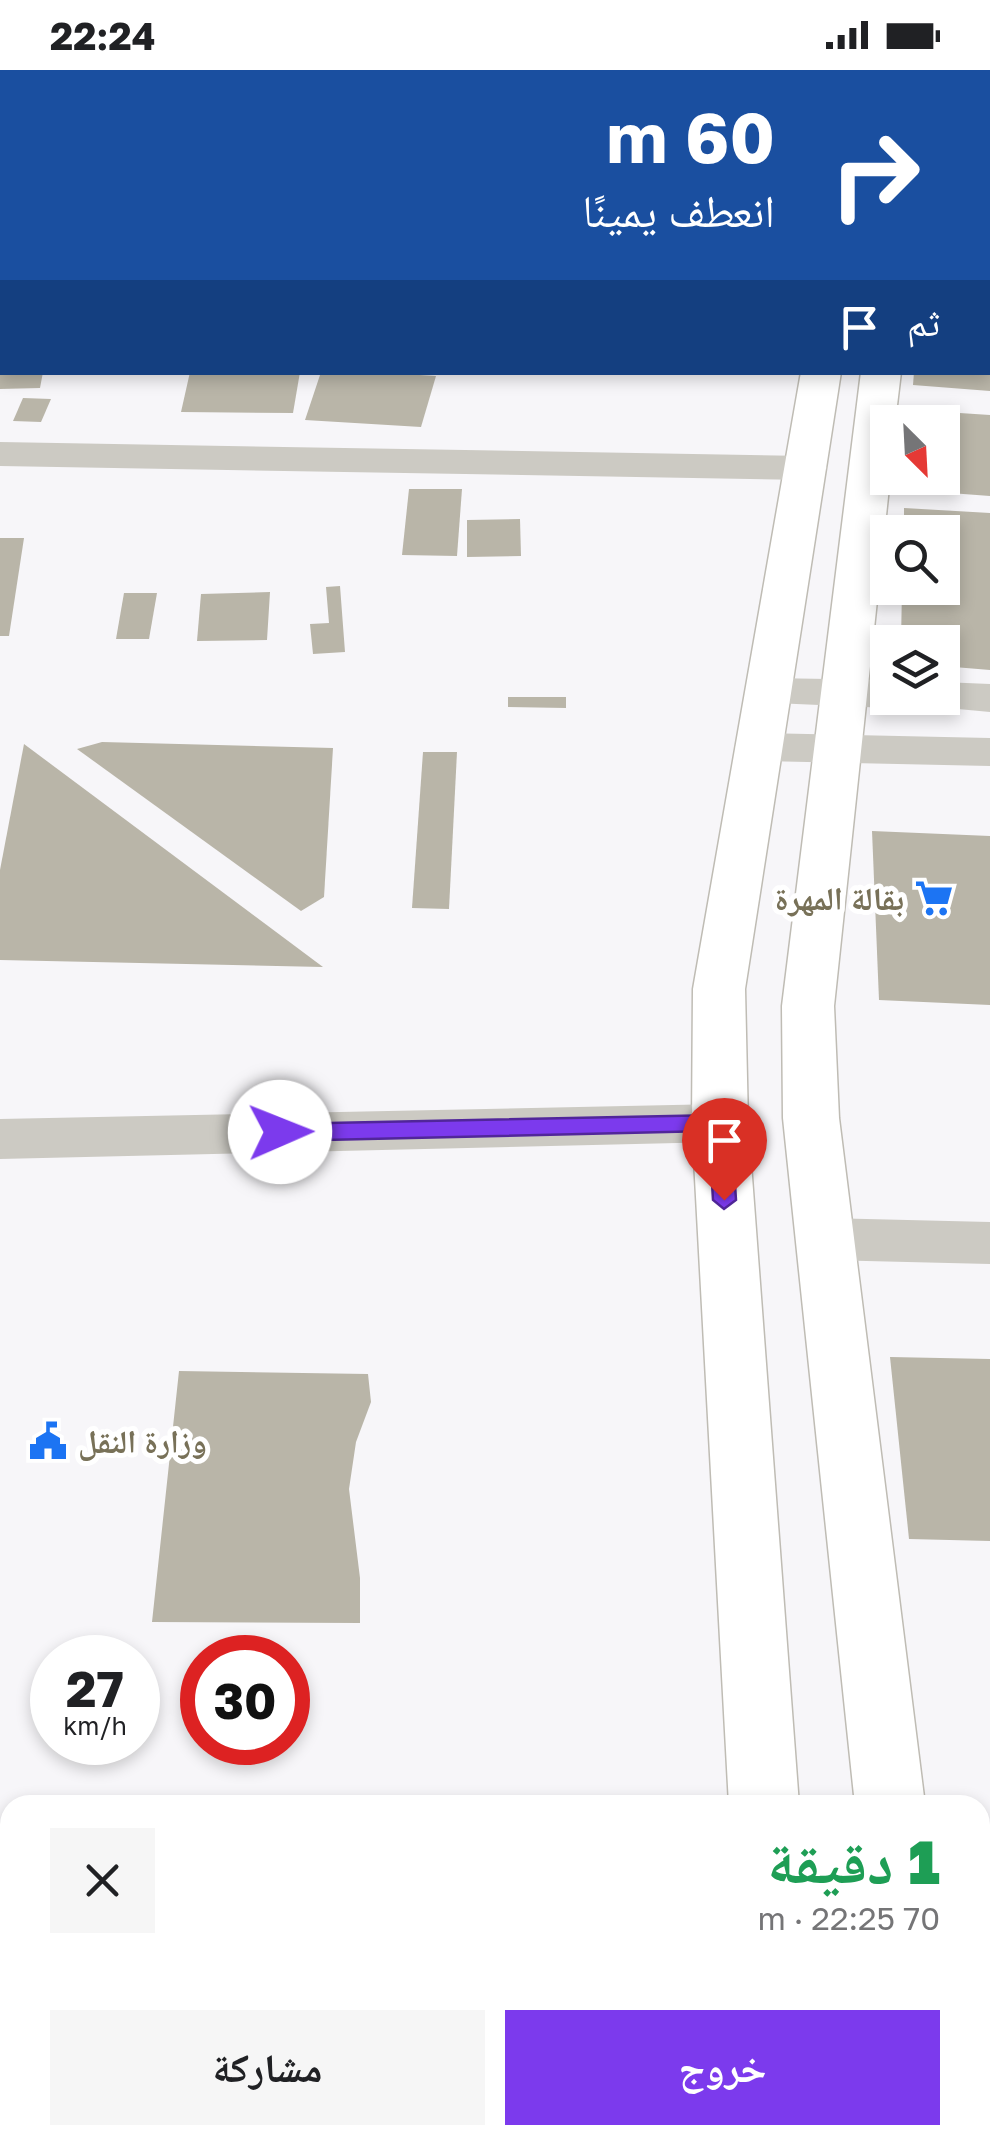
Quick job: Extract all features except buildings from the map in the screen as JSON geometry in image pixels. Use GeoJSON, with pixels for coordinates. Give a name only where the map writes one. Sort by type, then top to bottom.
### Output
{"type":"FeatureCollection","features":[{"type":"Feature","properties":{"kind":"main road"},"geometry":{"type":"LineString","coordinates":[[763,1795],[720,1123],[719,989],[821,375]]}},
{"type":"Feature","properties":{"kind":"main road"},"geometry":{"type":"LineString","coordinates":[[881,375],[864,694],[835,748],[808,1006],[812,1118],[889,1795]]}},
{"type":"Feature","properties":{"kind":"street"},"geometry":{"type":"LineString","coordinates":[[0,454],[806,468]]}},
{"type":"Feature","properties":{"kind":"street"},"geometry":{"type":"LineString","coordinates":[[769,692],[864,694]]}},
{"type":"Feature","properties":{"kind":"street"},"geometry":{"type":"LineString","coordinates":[[960,697],[990,698]]}},
{"type":"Feature","properties":{"kind":"street"},"geometry":{"type":"LineString","coordinates":[[759,746],[990,752]]}},
{"type":"Feature","properties":{"kind":"street"},"geometry":{"type":"LineString","coordinates":[[0,1139],[720,1123]]}},
{"type":"Feature","properties":{"kind":"street"},"geometry":{"type":"LineString","coordinates":[[826,1239],[990,1243]]}},
{"type":"Feature","properties":{"kind":"place","name":"بقالة المهرة"},"geometry":{"type":"Point","coordinates":[934,898]}},
{"type":"Feature","properties":{"kind":"place","name":"وزارة النقل"},"geometry":{"type":"Point","coordinates":[48,1441]}},
{"type":"Feature","properties":{"kind":"route"},"geometry":{"type":"LineString","coordinates":[[280,1132],[720,1123],[724,1200]]}}]}
